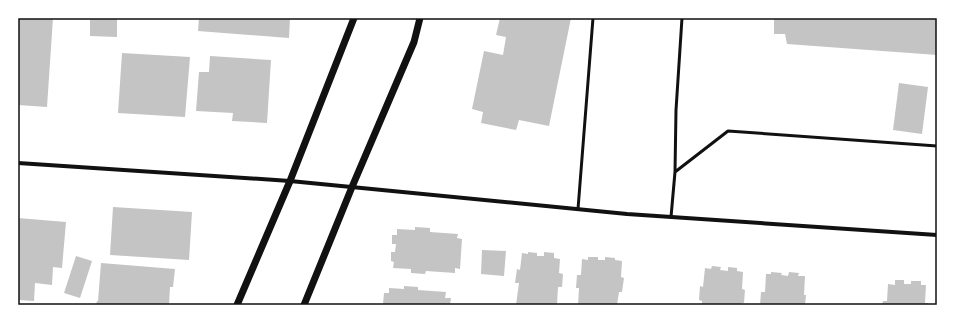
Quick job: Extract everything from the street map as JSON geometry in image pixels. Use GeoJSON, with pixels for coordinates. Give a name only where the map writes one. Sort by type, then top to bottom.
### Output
{"type":"FeatureCollection","features":[{"type":"Feature","properties":{"kind":"street"},"geometry":{"type":"LineString","coordinates":[[237,305],[290,181],[354,18]]}},
{"type":"Feature","properties":{"kind":"street"},"geometry":{"type":"LineString","coordinates":[[304,305],[352,187],[414,42],[420,18]]}},
{"type":"Feature","properties":{"kind":"street"},"geometry":{"type":"LineString","coordinates":[[18,163],[290,181],[671,217],[937,235]]}},
{"type":"Feature","properties":{"kind":"lane"},"geometry":{"type":"LineString","coordinates":[[578,209],[593,18]]}},
{"type":"Feature","properties":{"kind":"lane"},"geometry":{"type":"LineString","coordinates":[[671,217],[675,172],[676,110],[682,18]]}},
{"type":"Feature","properties":{"kind":"lane"},"geometry":{"type":"LineString","coordinates":[[675,172],[728,131],[937,146]]}},
{"type":"Feature","properties":{"kind":"building"},"geometry":{"type":"Polygon","coordinates":[[[18,18],[53,18],[47,107],[18,105],[18,18]]]}},
{"type":"Feature","properties":{"kind":"building"},"geometry":{"type":"Polygon","coordinates":[[[90,18],[117,18],[117,37],[90,36],[90,18]]]}},
{"type":"Feature","properties":{"kind":"building"},"geometry":{"type":"Polygon","coordinates":[[[199,18],[290,18],[289,38],[198,31],[199,18]]]}},
{"type":"Feature","properties":{"kind":"building"},"geometry":{"type":"Polygon","coordinates":[[[500,18],[571,18],[549,126],[519,120],[516,130],[481,123],[483,112],[472,109],[484,51],[503,55],[506,37],[496,35],[500,18]]]}},
{"type":"Feature","properties":{"kind":"building"},"geometry":{"type":"Polygon","coordinates":[[[774,18],[937,18],[937,55],[787,44],[785,34],[774,34],[774,18]]]}},
{"type":"Feature","properties":{"kind":"building"},"geometry":{"type":"Polygon","coordinates":[[[122,53],[190,57],[185,117],[118,113],[122,53]]]}},
{"type":"Feature","properties":{"kind":"building"},"geometry":{"type":"Polygon","coordinates":[[[210,56],[271,60],[267,123],[232,121],[233,113],[196,111],[199,72],[209,72],[210,56]]]}},
{"type":"Feature","properties":{"kind":"building"},"geometry":{"type":"Polygon","coordinates":[[[899,83],[928,87],[922,134],[893,130],[899,83]]]}},
{"type":"Feature","properties":{"kind":"building"},"geometry":{"type":"Polygon","coordinates":[[[113,207],[192,212],[189,260],[110,255],[113,207]]]}},
{"type":"Feature","properties":{"kind":"building"},"geometry":{"type":"Polygon","coordinates":[[[18,218],[66,222],[62,268],[53,267],[52,285],[35,283],[34,301],[18,300],[18,218]]]}},
{"type":"Feature","properties":{"kind":"building"},"geometry":{"type":"Polygon","coordinates":[[[415,227],[430,228],[430,232],[458,234],[457,238],[462,239],[460,269],[455,268],[455,273],[426,271],[425,274],[411,273],[411,269],[393,268],[394,262],[391,261],[391,252],[395,252],[396,244],[392,244],[392,235],[397,235],[397,229],[415,230],[415,227]]]}},
{"type":"Feature","properties":{"kind":"building"},"geometry":{"type":"Polygon","coordinates":[[[482,250],[506,251],[504,276],[481,274],[482,250]]]}},
{"type":"Feature","properties":{"kind":"building"},"geometry":{"type":"Polygon","coordinates":[[[528,252],[537,253],[537,256],[544,256],[544,252],[554,253],[554,258],[560,259],[559,273],[563,274],[562,287],[558,287],[557,305],[516,305],[519,283],[515,283],[517,269],[520,270],[522,253],[528,254],[528,252]]]}},
{"type":"Feature","properties":{"kind":"building"},"geometry":{"type":"Polygon","coordinates":[[[76,256],[92,261],[80,298],[64,293],[76,256]]]}},
{"type":"Feature","properties":{"kind":"building"},"geometry":{"type":"Polygon","coordinates":[[[588,257],[598,257],[598,260],[605,260],[605,257],[615,258],[615,260],[622,261],[621,277],[624,278],[622,292],[619,292],[617,305],[578,305],[579,288],[576,288],[577,275],[581,275],[582,259],[588,260],[588,257]]]}},
{"type":"Feature","properties":{"kind":"building"},"geometry":{"type":"Polygon","coordinates":[[[101,263],[175,269],[173,287],[170,287],[169,305],[96,305],[98,301],[101,263]]]}},
{"type":"Feature","properties":{"kind":"building"},"geometry":{"type":"Polygon","coordinates":[[[712,266],[721,267],[720,270],[728,271],[728,267],[737,268],[737,271],[743,272],[742,289],[745,290],[744,303],[741,303],[741,305],[702,305],[702,301],[699,300],[700,286],[703,287],[705,268],[711,269],[712,266]]]}},
{"type":"Feature","properties":{"kind":"building"},"geometry":{"type":"Polygon","coordinates":[[[771,272],[782,273],[781,275],[788,276],[789,272],[799,273],[798,276],[805,276],[805,305],[760,305],[761,292],[765,292],[766,274],[771,274],[771,272]]]}},
{"type":"Feature","properties":{"kind":"building"},"geometry":{"type":"Polygon","coordinates":[[[895,280],[904,280],[904,284],[911,284],[911,281],[921,281],[921,285],[926,285],[925,303],[928,303],[928,305],[882,305],[883,301],[887,301],[888,284],[895,285],[895,280]]]}},
{"type":"Feature","properties":{"kind":"building"},"geometry":{"type":"Polygon","coordinates":[[[404,286],[418,287],[418,290],[446,292],[445,298],[451,298],[450,305],[383,304],[384,293],[389,293],[389,288],[404,289],[404,286]]]}}]}
